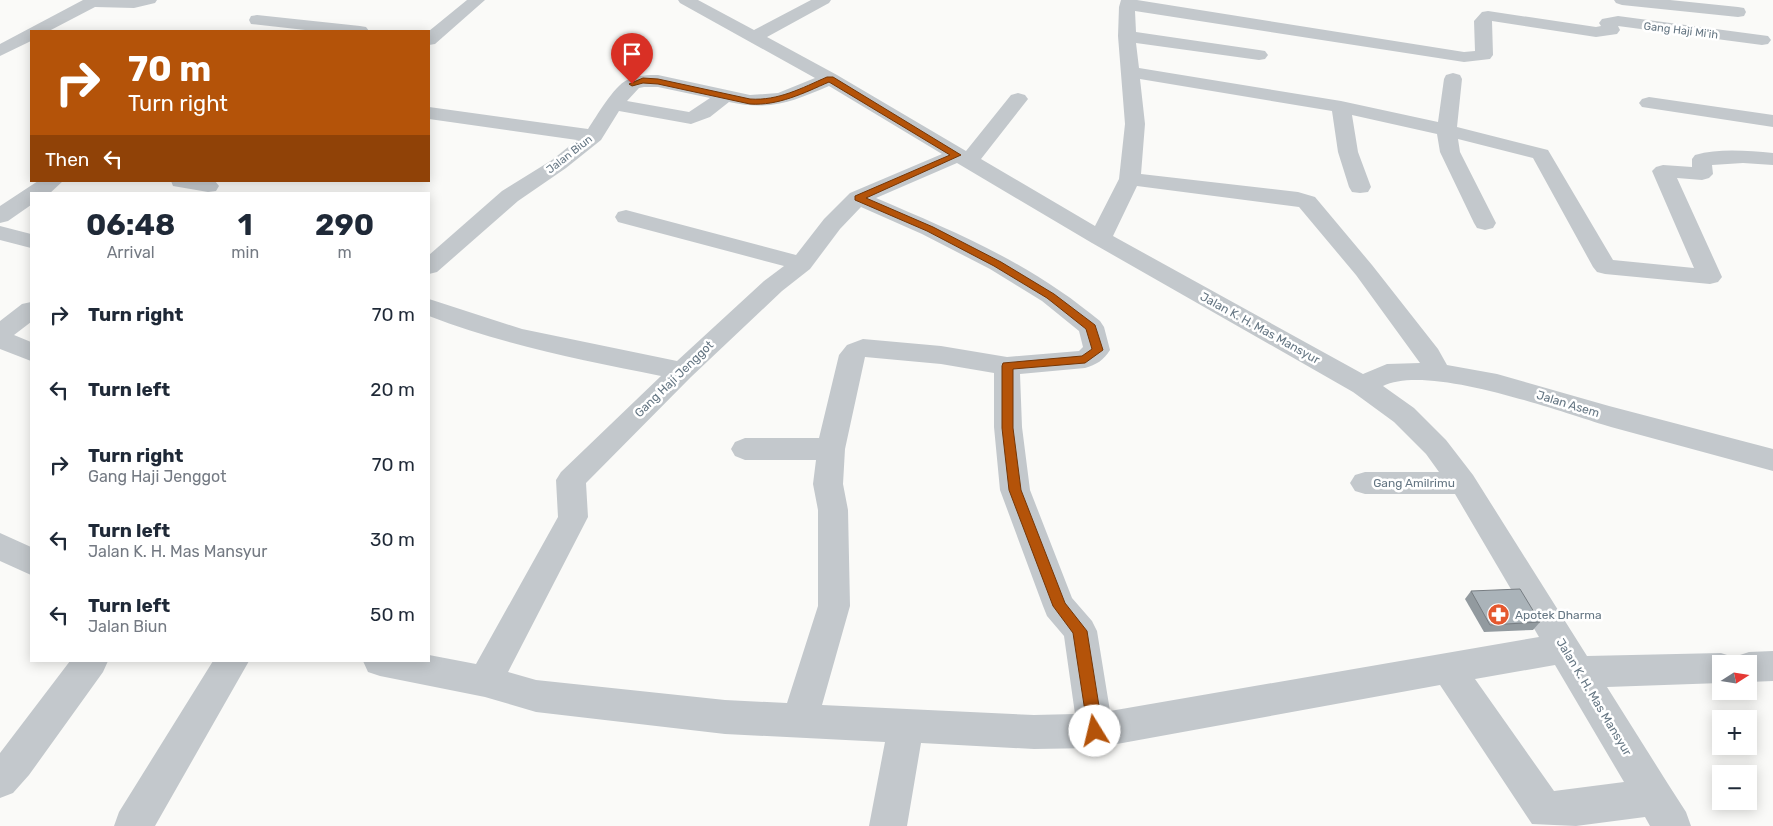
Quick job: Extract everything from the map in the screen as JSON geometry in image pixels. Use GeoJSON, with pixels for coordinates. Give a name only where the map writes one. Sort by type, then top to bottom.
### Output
{"type":"FeatureCollection","features":[{"type":"Feature","properties":{"kind":"street"},"geometry":{"type":"LineString","coordinates":[[39,30],[92,2],[134,3],[149,0]]}},
{"type":"Feature","properties":{"kind":"street"},"geometry":{"type":"LineString","coordinates":[[430,38],[477,0]]}},
{"type":"Feature","properties":{"kind":"street","name":"Jalan K. H. Mas Mansyur"},"geometry":{"type":"LineString","coordinates":[[686,0],[830,79],[1100,238],[1362,385],[1404,415],[1436,447],[1464,483],[1664,812]]}},
{"type":"Feature","properties":{"kind":"street"},"geometry":{"type":"LineString","coordinates":[[753,37],[798,15],[823,0]]}},
{"type":"Feature","properties":{"kind":"street"},"geometry":{"type":"LineString","coordinates":[[1612,0],[1615,26]]}},
{"type":"Feature","properties":{"kind":"street"},"geometry":{"type":"LineString","coordinates":[[1622,0],[1733,6],[1767,45]]}},
{"type":"Feature","properties":{"kind":"street"},"geometry":{"type":"LineString","coordinates":[[1100,238],[1130,179],[1135,124],[1129,72],[1128,3]]}},
{"type":"Feature","properties":{"kind":"street","name":"Gang Haji Mi'ih"},"geometry":{"type":"LineString","coordinates":[[1128,3],[1464,57],[1484,55],[1482,21],[1488,16],[1596,32],[1615,26],[1767,45]]}},
{"type":"Feature","properties":{"kind":"street"},"geometry":{"type":"LineString","coordinates":[[258,20],[351,30]]}},
{"type":"Feature","properties":{"kind":"street"},"geometry":{"type":"LineString","coordinates":[[0,51],[30,35]]}},
{"type":"Feature","properties":{"kind":"street"},"geometry":{"type":"LineString","coordinates":[[1127,36],[1259,54]]}},
{"type":"Feature","properties":{"kind":"street"},"geometry":{"type":"LineString","coordinates":[[1129,72],[1341,107],[1541,154],[1605,267],[1710,277],[1663,171],[1702,174],[1702,159],[1743,157],[1773,159]]}},
{"type":"Feature","properties":{"kind":"street","name":"Jalan Biun"},"geometry":{"type":"LineString","coordinates":[[430,266],[510,196],[559,164],[594,136],[614,104],[632,84],[643,81],[658,81],[750,102],[772,101],[830,79]]}},
{"type":"Feature","properties":{"kind":"street"},"geometry":{"type":"LineString","coordinates":[[1453,79],[1447,131],[1450,152],[1485,224]]}},
{"type":"Feature","properties":{"kind":"street"},"geometry":{"type":"LineString","coordinates":[[614,104],[690,118],[703,113],[725,96]]}},
{"type":"Feature","properties":{"kind":"street"},"geometry":{"type":"LineString","coordinates":[[963,158],[1018,99]]}},
{"type":"Feature","properties":{"kind":"street"},"geometry":{"type":"LineString","coordinates":[[1649,103],[1773,121]]}},
{"type":"Feature","properties":{"kind":"street"},"geometry":{"type":"LineString","coordinates":[[1341,107],[1348,152],[1360,187]]}},
{"type":"Feature","properties":{"kind":"street"},"geometry":{"type":"LineString","coordinates":[[430,113],[594,136]]}},
{"type":"Feature","properties":{"kind":"street","name":"Gang Haji Jenggot"},"geometry":{"type":"LineString","coordinates":[[485,681],[573,517],[571,480],[682,371],[773,286],[802,264],[832,224],[858,198],[963,158]]}},
{"type":"Feature","properties":{"kind":"street"},"geometry":{"type":"LineString","coordinates":[[1130,179],[1292,198],[1307,202],[1314,208],[1382,293],[1429,355],[1438,373]]}},
{"type":"Feature","properties":{"kind":"street"},"geometry":{"type":"LineString","coordinates":[[35,192],[51,182]]}},
{"type":"Feature","properties":{"kind":"street"},"geometry":{"type":"LineString","coordinates":[[185,182],[207,187]]}},
{"type":"Feature","properties":{"kind":"street"},"geometry":{"type":"LineString","coordinates":[[0,216],[30,195]]}},
{"type":"Feature","properties":{"kind":"street"},"geometry":{"type":"LineString","coordinates":[[799,721],[834,606],[833,510],[828,484],[831,449],[852,355],[856,350],[863,348],[941,355],[1007,366],[1085,359],[1097,350],[1091,328],[1050,296],[998,264],[930,229],[858,198]]}},
{"type":"Feature","properties":{"kind":"street"},"geometry":{"type":"LineString","coordinates":[[626,217],[802,264]]}},
{"type":"Feature","properties":{"kind":"street"},"geometry":{"type":"LineString","coordinates":[[0,232],[30,241]]}},
{"type":"Feature","properties":{"kind":"street"},"geometry":{"type":"LineString","coordinates":[[430,307],[467,323],[538,341],[587,353],[682,371]]}},
{"type":"Feature","properties":{"kind":"street"},"geometry":{"type":"LineString","coordinates":[[0,333],[30,311]]}},
{"type":"Feature","properties":{"kind":"street"},"geometry":{"type":"LineString","coordinates":[[0,340],[30,352]]}},
{"type":"Feature","properties":{"kind":"street"},"geometry":{"type":"LineString","coordinates":[[1007,366],[1008,428],[1015,490],[1059,606],[1080,631],[1095,731]]}},
{"type":"Feature","properties":{"kind":"street","name":"Jalan Asem"},"geometry":{"type":"LineString","coordinates":[[1362,385],[1387,374],[1406,372],[1438,373],[1498,383],[1609,416],[1773,460]]}},
{"type":"Feature","properties":{"kind":"street"},"geometry":{"type":"LineString","coordinates":[[745,449],[831,449]]}},
{"type":"Feature","properties":{"kind":"street","name":"Gang Amilrimu"},"geometry":{"type":"LineString","coordinates":[[1365,483],[1464,483]]}},
{"type":"Feature","properties":{"kind":"street"},"geometry":{"type":"LineString","coordinates":[[0,546],[30,561]]}},
{"type":"Feature","properties":{"kind":"street"},"geometry":{"type":"LineString","coordinates":[[385,662],[485,681],[536,696],[725,717],[1034,732],[1095,731],[1448,668],[1571,660],[1712,668]]}},
{"type":"Feature","properties":{"kind":"street"},"geometry":{"type":"LineString","coordinates":[[0,780],[16,762],[90,662]]}},
{"type":"Feature","properties":{"kind":"street"},"geometry":{"type":"LineString","coordinates":[[133,826],[231,662]]}},
{"type":"Feature","properties":{"kind":"street"},"geometry":{"type":"LineString","coordinates":[[1758,667],[1773,666]]}},
{"type":"Feature","properties":{"kind":"street"},"geometry":{"type":"LineString","coordinates":[[1448,668],[1545,811],[1664,812]]}},
{"type":"Feature","properties":{"kind":"street"},"geometry":{"type":"LineString","coordinates":[[888,826],[906,726]]}},
{"type":"Feature","properties":{"kind":"building","name":"Apotek Dharma"},"geometry":{"type":"Polygon","coordinates":[[[1520,589],[1540,622],[1490,625],[1471,591],[1520,589]]]}},
{"type":"Feature","properties":{"kind":"place","name":"Apotek Dharma"},"geometry":{"type":"Point","coordinates":[1499,615]}},
{"type":"Feature","properties":{"kind":"route"},"geometry":{"type":"LineString","coordinates":[[632,84],[638,81],[658,81],[750,102],[762,102],[784,98],[830,79],[957,155],[858,198],[930,229],[998,264],[1050,296],[1091,328],[1097,350],[1085,359],[1007,366],[1008,428],[1015,490],[1059,606],[1080,631],[1095,731]]}}]}
